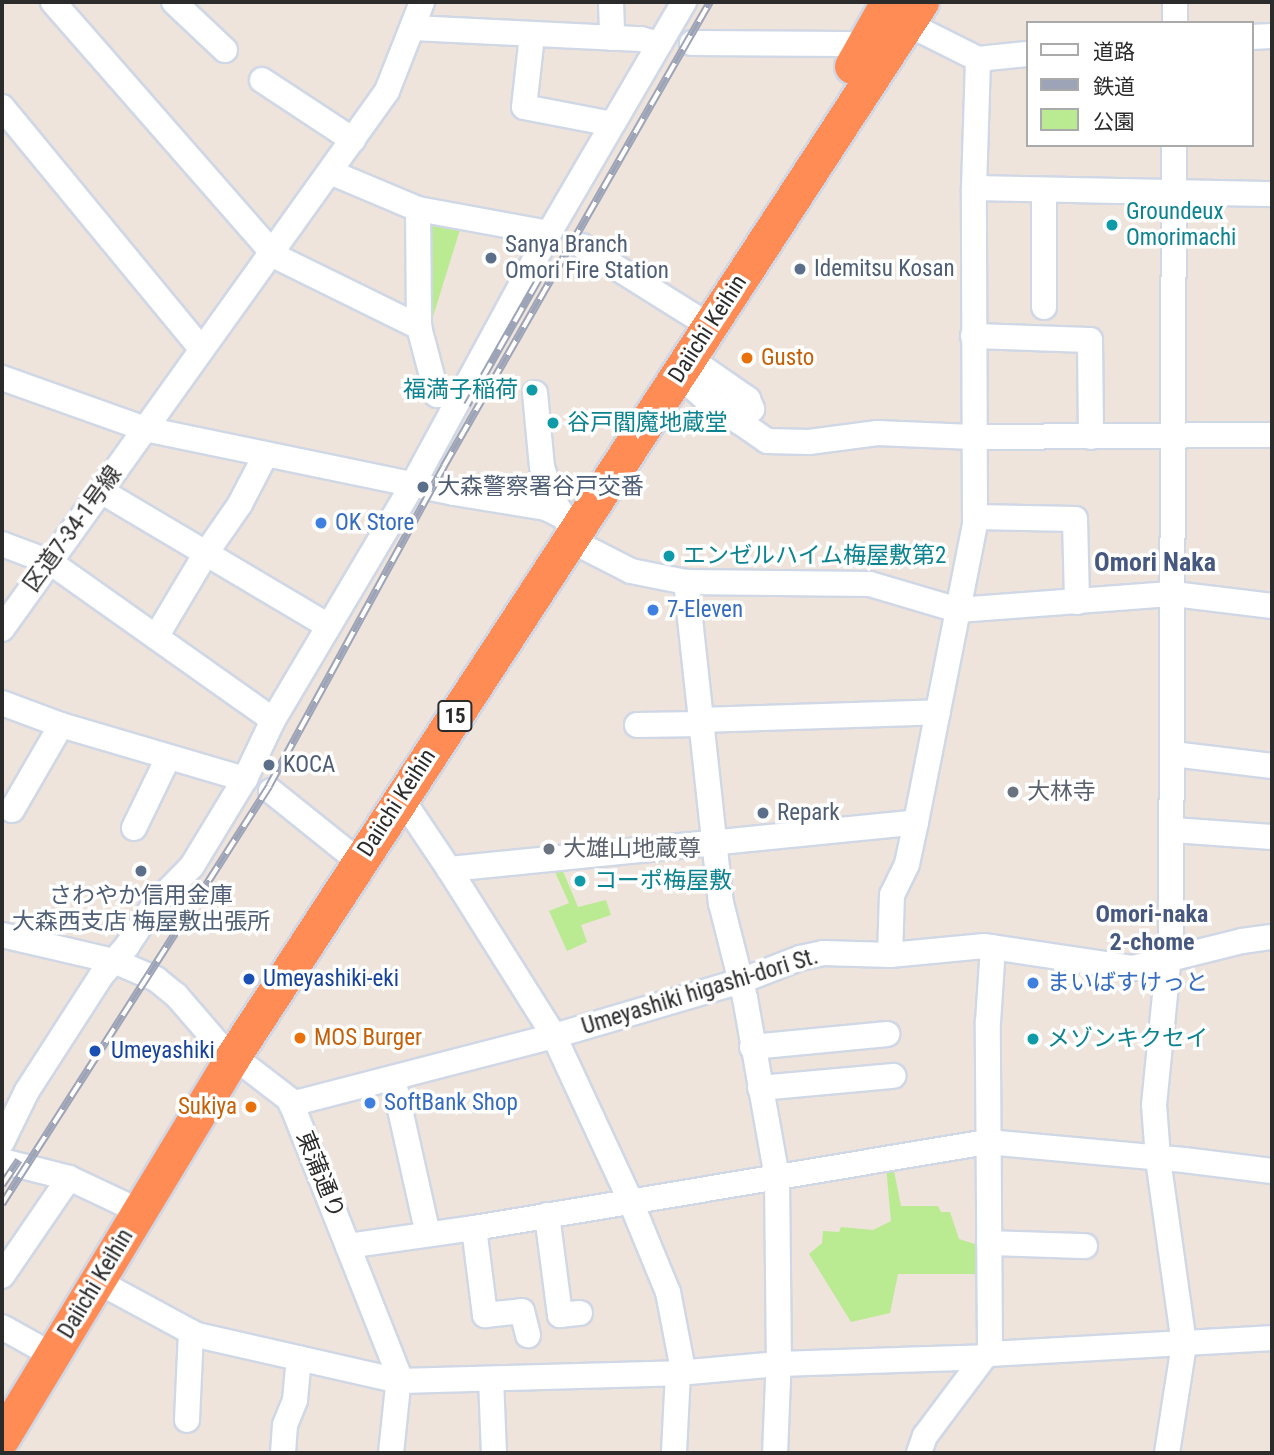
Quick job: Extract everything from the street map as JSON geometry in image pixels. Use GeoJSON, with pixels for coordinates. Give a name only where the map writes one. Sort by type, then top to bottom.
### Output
{"type":"FeatureCollection","features":[{"type":"Feature","properties":{"kind":"highway","name":"Daiichi Keihin"},"geometry":{"type":"LineString","coordinates":[[2,1400],[122,1203],[398,800],[568,526],[692,315],[865,47],[901,8]]}},
{"type":"Feature","properties":{"kind":"highway","name":"Daiichi Keihin"},"geometry":{"type":"LineString","coordinates":[[2,1438],[97,1281],[226,1052],[346,851],[568,526],[683,366],[901,8]]}},
{"type":"Feature","properties":{"kind":"street"},"geometry":{"type":"LineString","coordinates":[[53,2],[271,250],[297,267],[419,327]]}},
{"type":"Feature","properties":{"kind":"street"},"geometry":{"type":"LineString","coordinates":[[174,2],[225,50]]}},
{"type":"Feature","properties":{"kind":"street","name":"区道7-34-1号線"},"geometry":{"type":"LineString","coordinates":[[2,629],[11,601],[50,562],[387,91],[422,2]]}},
{"type":"Feature","properties":{"kind":"street"},"geometry":{"type":"LineString","coordinates":[[611,2],[612,38]]}},
{"type":"Feature","properties":{"kind":"street"},"geometry":{"type":"LineString","coordinates":[[2,1142],[27,1091],[114,961],[154,905],[192,866],[245,779],[273,720],[413,484],[549,233],[684,2]]}},
{"type":"Feature","properties":{"kind":"street"},"geometry":{"type":"LineString","coordinates":[[1175,2],[1175,21]]}},
{"type":"Feature","properties":{"kind":"street"},"geometry":{"type":"LineString","coordinates":[[901,8],[978,58],[1026,54]]}},
{"type":"Feature","properties":{"kind":"street"},"geometry":{"type":"LineString","coordinates":[[413,28],[612,38],[659,44]]}},
{"type":"Feature","properties":{"kind":"street"},"geometry":{"type":"LineString","coordinates":[[532,35],[524,107],[612,124]]}},
{"type":"Feature","properties":{"kind":"street"},"geometry":{"type":"LineString","coordinates":[[1253,37],[1272,36]]}},
{"type":"Feature","properties":{"kind":"street"},"geometry":{"type":"LineString","coordinates":[[692,43],[847,44],[865,47]]}},
{"type":"Feature","properties":{"kind":"street"},"geometry":{"type":"LineString","coordinates":[[890,955],[892,895],[907,864],[975,517],[973,336],[974,188],[980,116],[978,58]]}},
{"type":"Feature","properties":{"kind":"street"},"geometry":{"type":"LineString","coordinates":[[262,80],[353,140]]}},
{"type":"Feature","properties":{"kind":"street"},"geometry":{"type":"LineString","coordinates":[[2,107],[201,348]]}},
{"type":"Feature","properties":{"kind":"street"},"geometry":{"type":"LineString","coordinates":[[1167,1453],[1184,1344],[1157,1158],[1156,1074],[1170,961],[1173,830],[1174,147]]}},
{"type":"Feature","properties":{"kind":"street"},"geometry":{"type":"LineString","coordinates":[[330,172],[418,209],[549,233]]}},
{"type":"Feature","properties":{"kind":"street"},"geometry":{"type":"LineString","coordinates":[[974,188],[1272,194]]}},
{"type":"Feature","properties":{"kind":"street"},"geometry":{"type":"LineString","coordinates":[[1044,191],[1044,307]]}},
{"type":"Feature","properties":{"kind":"street"},"geometry":{"type":"LineString","coordinates":[[418,209],[419,327],[437,394],[460,395]]}},
{"type":"Feature","properties":{"kind":"street"},"geometry":{"type":"LineString","coordinates":[[582,247],[692,315]]}},
{"type":"Feature","properties":{"kind":"street"},"geometry":{"type":"LineString","coordinates":[[973,336],[1090,340],[1091,437]]}},
{"type":"Feature","properties":{"kind":"street"},"geometry":{"type":"LineString","coordinates":[[683,366],[748,399],[752,409],[740,423],[767,441],[810,442],[877,433],[973,437],[1272,435]]}},
{"type":"Feature","properties":{"kind":"street"},"geometry":{"type":"LineString","coordinates":[[2,378],[145,429],[413,484],[546,508],[568,526]]}},
{"type":"Feature","properties":{"kind":"street"},"geometry":{"type":"LineString","coordinates":[[535,393],[542,467],[548,487],[568,526],[589,552],[631,571],[686,582],[870,584],[958,610],[1173,594],[1272,606]]}},
{"type":"Feature","properties":{"kind":"street"},"geometry":{"type":"LineString","coordinates":[[156,637],[206,553],[240,504],[266,454]]}},
{"type":"Feature","properties":{"kind":"street"},"geometry":{"type":"LineString","coordinates":[[101,491],[328,625]]}},
{"type":"Feature","properties":{"kind":"street"},"geometry":{"type":"LineString","coordinates":[[975,517],[1075,519],[1077,602]]}},
{"type":"Feature","properties":{"kind":"street"},"geometry":{"type":"LineString","coordinates":[[2,544],[50,562],[273,720]]}},
{"type":"Feature","properties":{"kind":"street"},"geometry":{"type":"LineString","coordinates":[[686,582],[721,903],[741,981],[777,1177],[779,1364],[775,1453]]}},
{"type":"Feature","properties":{"kind":"street"},"geometry":{"type":"LineString","coordinates":[[2,703],[61,725],[245,779]]}},
{"type":"Feature","properties":{"kind":"street"},"geometry":{"type":"LineString","coordinates":[[637,725],[938,712]]}},
{"type":"Feature","properties":{"kind":"street"},"geometry":{"type":"LineString","coordinates":[[12,810],[61,725]]}},
{"type":"Feature","properties":{"kind":"street"},"geometry":{"type":"LineString","coordinates":[[1173,754],[1272,766]]}},
{"type":"Feature","properties":{"kind":"street"},"geometry":{"type":"LineString","coordinates":[[134,828],[168,758]]}},
{"type":"Feature","properties":{"kind":"street"},"geometry":{"type":"LineString","coordinates":[[271,791],[346,851]]}},
{"type":"Feature","properties":{"kind":"street"},"geometry":{"type":"LineString","coordinates":[[398,800],[410,811],[449,869],[554,1037],[630,1200],[668,1292],[682,1365],[678,1373],[674,1453]]}},
{"type":"Feature","properties":{"kind":"street"},"geometry":{"type":"LineString","coordinates":[[449,869],[916,822]]}},
{"type":"Feature","properties":{"kind":"street"},"geometry":{"type":"LineString","coordinates":[[1173,830],[1272,837]]}},
{"type":"Feature","properties":{"kind":"street"},"geometry":{"type":"LineString","coordinates":[[2,935],[114,961],[156,979],[176,995],[226,1052],[291,1104]]}},
{"type":"Feature","properties":{"kind":"street","name":"Umeyashiki higashi-dori St."},"geometry":{"type":"LineString","coordinates":[[291,1104],[554,1037],[741,981],[800,958],[823,953],[890,955],[993,947],[1123,968],[1170,961],[1232,943],[1272,937]]}},
{"type":"Feature","properties":{"kind":"street"},"geometry":{"type":"LineString","coordinates":[[920,1453],[925,1436],[987,1355],[988,1022],[993,947]]}},
{"type":"Feature","properties":{"kind":"street"},"geometry":{"type":"LineString","coordinates":[[752,1047],[887,1034]]}},
{"type":"Feature","properties":{"kind":"street"},"geometry":{"type":"LineString","coordinates":[[760,1088],[892,1076]]}},
{"type":"Feature","properties":{"kind":"street"},"geometry":{"type":"LineString","coordinates":[[393,1078],[428,1234]]}},
{"type":"Feature","properties":{"kind":"street","name":"東蒲通り"},"geometry":{"type":"LineString","coordinates":[[291,1104],[400,1381]]}},
{"type":"Feature","properties":{"kind":"street"},"geometry":{"type":"LineString","coordinates":[[348,1246],[888,1161],[987,1142],[1272,1171]]}},
{"type":"Feature","properties":{"kind":"street"},"geometry":{"type":"LineString","coordinates":[[2,1161],[69,1178],[122,1203]]}},
{"type":"Feature","properties":{"kind":"street"},"geometry":{"type":"LineString","coordinates":[[2,1276],[69,1178]]}},
{"type":"Feature","properties":{"kind":"street"},"geometry":{"type":"LineString","coordinates":[[547,1215],[560,1315],[580,1313]]}},
{"type":"Feature","properties":{"kind":"street"},"geometry":{"type":"LineString","coordinates":[[474,1228],[485,1315],[522,1311],[528,1335]]}},
{"type":"Feature","properties":{"kind":"street"},"geometry":{"type":"LineString","coordinates":[[989,1243],[1086,1246]]}},
{"type":"Feature","properties":{"kind":"street"},"geometry":{"type":"LineString","coordinates":[[97,1281],[191,1332],[400,1381],[678,1373],[779,1364],[1272,1338]]}},
{"type":"Feature","properties":{"kind":"street"},"geometry":{"type":"LineString","coordinates":[[2,1327],[35,1345]]}},
{"type":"Feature","properties":{"kind":"street"},"geometry":{"type":"LineString","coordinates":[[187,1420],[191,1332]]}},
{"type":"Feature","properties":{"kind":"street"},"geometry":{"type":"LineString","coordinates":[[283,1453],[285,1425],[295,1400],[299,1358]]}},
{"type":"Feature","properties":{"kind":"street"},"geometry":{"type":"LineString","coordinates":[[491,1379],[494,1453]]}},
{"type":"Feature","properties":{"kind":"street"},"geometry":{"type":"LineString","coordinates":[[391,1453],[400,1381]]}},
{"type":"Feature","properties":{"kind":"green space"},"geometry":{"type":"Polygon","coordinates":[[[433,218],[462,223],[431,323],[421,319],[433,218]]]}},
{"type":"Feature","properties":{"kind":"green space"},"geometry":{"type":"Polygon","coordinates":[[[559,862],[578,907],[606,900],[611,915],[581,925],[587,942],[567,951],[549,911],[569,903],[551,863],[559,862]]]}},
{"type":"Feature","properties":{"kind":"green space"},"geometry":{"type":"Polygon","coordinates":[[[886,1166],[893,1166],[901,1206],[938,1206],[941,1212],[950,1212],[959,1239],[984,1247],[983,1274],[898,1274],[890,1313],[851,1322],[809,1254],[822,1243],[823,1231],[839,1232],[841,1227],[873,1230],[891,1221],[886,1166]]]}},
{"type":"Feature","properties":{"kind":"railway"},"geometry":{"type":"LineString","coordinates":[[2,1204],[269,786],[444,466],[710,2]]}},
{"type":"Feature","properties":{"kind":"railway"},"geometry":{"type":"LineString","coordinates":[[467,405],[540,277]]}},
{"type":"Feature","properties":{"kind":"railway"},"geometry":{"type":"LineString","coordinates":[[2,1185],[19,1160]]}},
{"type":"Feature","properties":{"kind":"place","name":"Groundeux Omorimachi"},"geometry":{"type":"Point","coordinates":[1112,225]}},
{"type":"Feature","properties":{"kind":"place","name":"Sanya Branch Omori Fire Station"},"geometry":{"type":"Point","coordinates":[491,258]}},
{"type":"Feature","properties":{"kind":"place","name":"Idemitsu Kosan"},"geometry":{"type":"Point","coordinates":[800,269]}},
{"type":"Feature","properties":{"kind":"place","name":"Gusto"},"geometry":{"type":"Point","coordinates":[747,358]}},
{"type":"Feature","properties":{"kind":"place","name":"福満子稲荷"},"geometry":{"type":"Point","coordinates":[532,390]}},
{"type":"Feature","properties":{"kind":"place","name":"谷戸閻魔地蔵堂"},"geometry":{"type":"Point","coordinates":[553,423]}},
{"type":"Feature","properties":{"kind":"place","name":"大森警察署谷戸交番"},"geometry":{"type":"Point","coordinates":[423,487]}},
{"type":"Feature","properties":{"kind":"place","name":"OK Store"},"geometry":{"type":"Point","coordinates":[321,523]}},
{"type":"Feature","properties":{"kind":"place","name":"エンゼルハイム梅屋敷第2"},"geometry":{"type":"Point","coordinates":[669,556]}},
{"type":"Feature","properties":{"kind":"place","name":"7-Eleven"},"geometry":{"type":"Point","coordinates":[653,610]}},
{"type":"Feature","properties":{"kind":"place","name":"KOCA"},"geometry":{"type":"Point","coordinates":[269,765]}},
{"type":"Feature","properties":{"kind":"place","name":"大林寺"},"geometry":{"type":"Point","coordinates":[1013,792]}},
{"type":"Feature","properties":{"kind":"place","name":"Repark"},"geometry":{"type":"Point","coordinates":[763,813]}},
{"type":"Feature","properties":{"kind":"place","name":"大雄山地蔵尊"},"geometry":{"type":"Point","coordinates":[549,849]}},
{"type":"Feature","properties":{"kind":"place","name":"さわやか信用金庫 大森西支店 梅屋敷出張所"},"geometry":{"type":"Point","coordinates":[141,871]}},
{"type":"Feature","properties":{"kind":"place","name":"コーポ梅屋敷"},"geometry":{"type":"Point","coordinates":[580,881]}},
{"type":"Feature","properties":{"kind":"place","name":"Umeyashiki-eki"},"geometry":{"type":"Point","coordinates":[249,979]}},
{"type":"Feature","properties":{"kind":"place","name":"まいばすけっと"},"geometry":{"type":"Point","coordinates":[1033,983]}},
{"type":"Feature","properties":{"kind":"place","name":"MOS Burger"},"geometry":{"type":"Point","coordinates":[300,1038]}},
{"type":"Feature","properties":{"kind":"place","name":"メゾンキクセイ"},"geometry":{"type":"Point","coordinates":[1033,1039]}},
{"type":"Feature","properties":{"kind":"place","name":"Umeyashiki"},"geometry":{"type":"Point","coordinates":[95,1051]}},
{"type":"Feature","properties":{"kind":"place","name":"SoftBank Shop"},"geometry":{"type":"Point","coordinates":[370,1103]}},
{"type":"Feature","properties":{"kind":"place","name":"Sukiya"},"geometry":{"type":"Point","coordinates":[251,1107]}},
{"type":"Feature","properties":{"kind":"district","name":"Omori Naka"},"geometry":{"type":"Point","coordinates":[1155,563]}},
{"type":"Feature","properties":{"kind":"district","name":"Omori-naka 2-chome"},"geometry":{"type":"Point","coordinates":[1152,929]}}]}
